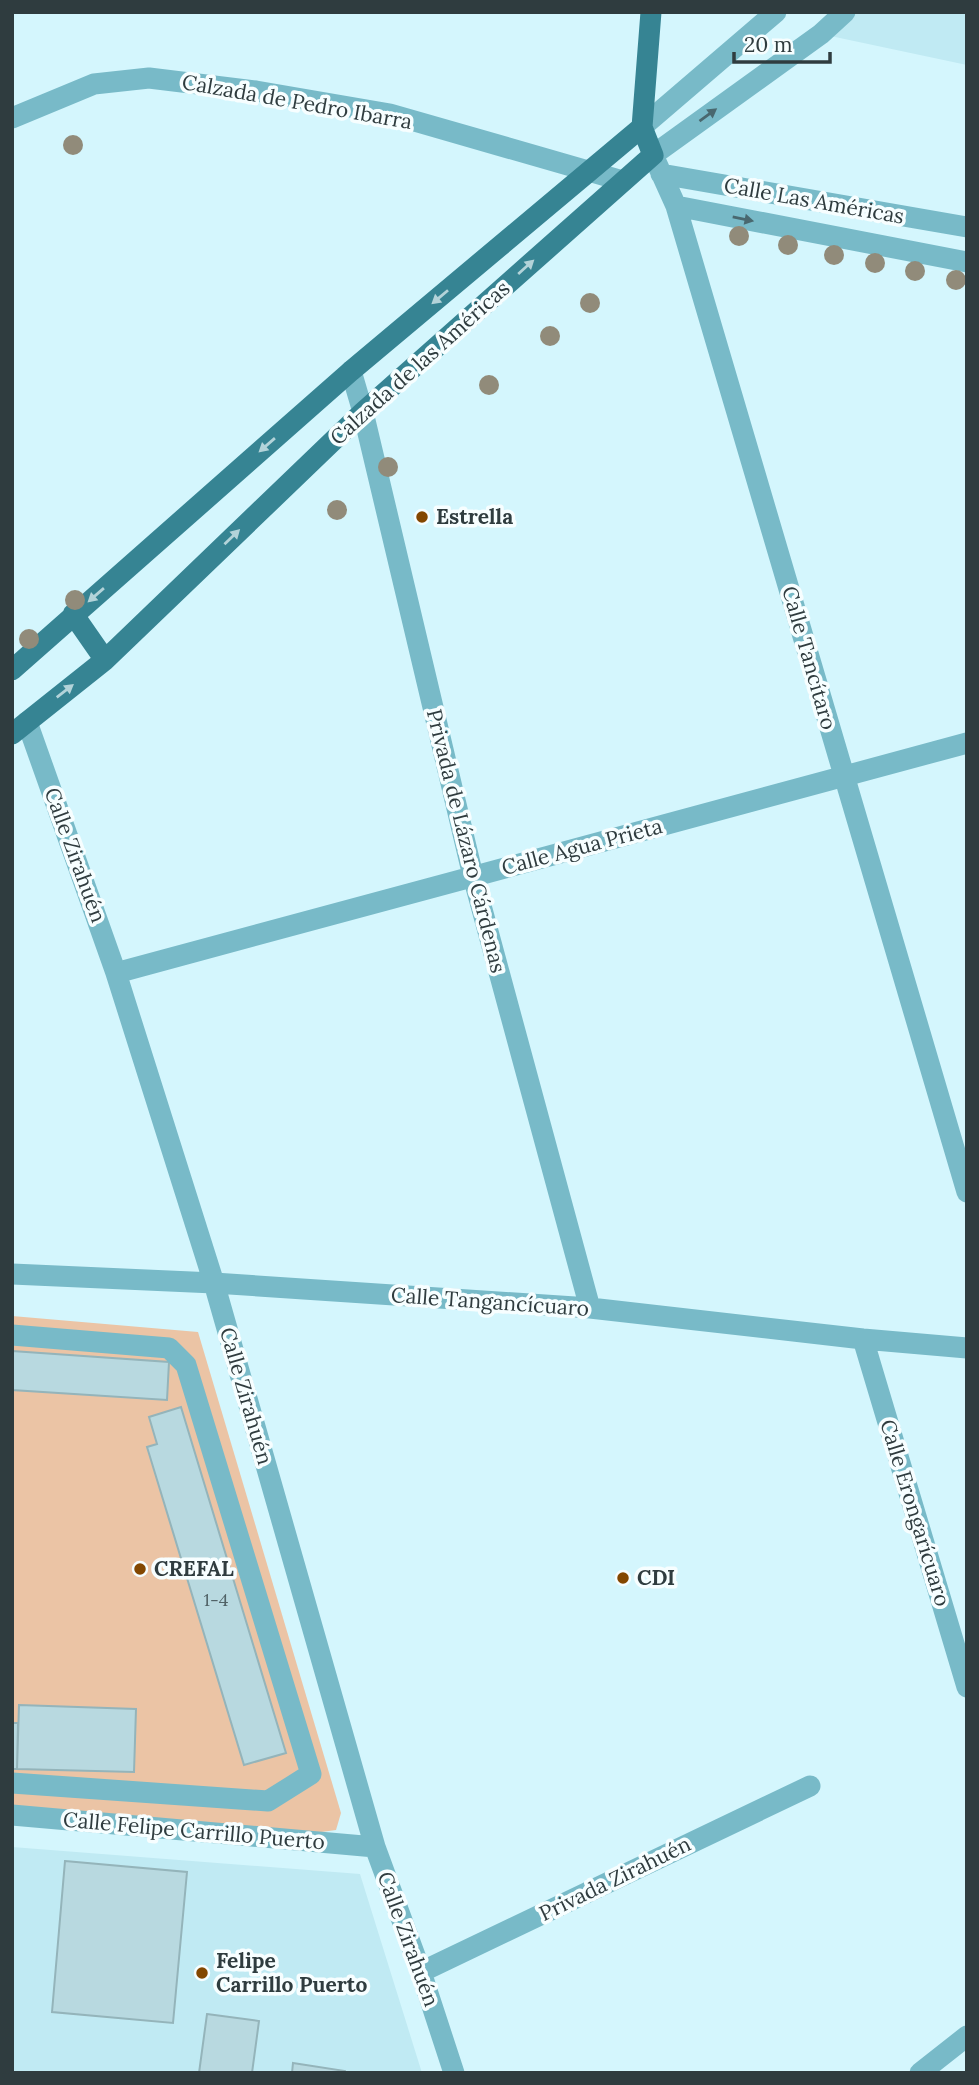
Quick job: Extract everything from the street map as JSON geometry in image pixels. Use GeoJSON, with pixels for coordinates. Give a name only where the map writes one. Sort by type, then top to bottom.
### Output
{"type":"FeatureCollection","features":[{"type":"Feature","properties":{"kind":"main road"},"geometry":{"type":"LineString","coordinates":[[642,127],[651,12]]}},
{"type":"Feature","properties":{"kind":"main road","name":"Calle Tancítaro"},"geometry":{"type":"LineString","coordinates":[[642,127],[657,165]]}},
{"type":"Feature","properties":{"kind":"main road","name":"Calzada de las Américas"},"geometry":{"type":"LineString","coordinates":[[12,670],[351,371],[642,127]]}},
{"type":"Feature","properties":{"kind":"main road","name":"Calzada de las Américas"},"geometry":{"type":"LineString","coordinates":[[20,728],[105,660],[363,412],[623,181],[657,165]]}},
{"type":"Feature","properties":{"kind":"main road"},"geometry":{"type":"LineString","coordinates":[[73,614],[105,660]]}},
{"type":"Feature","properties":{"kind":"street","name":"Calzada de las Américas"},"geometry":{"type":"LineString","coordinates":[[642,127],[776,12]]}},
{"type":"Feature","properties":{"kind":"street","name":"Calzada de las Américas"},"geometry":{"type":"LineString","coordinates":[[657,165],[845,12]]}},
{"type":"Feature","properties":{"kind":"street","name":"Calzada de Pedro Ibarra"},"geometry":{"type":"LineString","coordinates":[[12,118],[94,84],[149,78],[256,91],[390,114],[623,181]]}},
{"type":"Feature","properties":{"kind":"street","name":"Calle Tancítaro"},"geometry":{"type":"LineString","coordinates":[[657,165],[676,206],[967,1192]]}},
{"type":"Feature","properties":{"kind":"street","name":"Calle Las Américas"},"geometry":{"type":"LineString","coordinates":[[657,165],[963,227]]}},
{"type":"Feature","properties":{"kind":"street","name":"Calle Las Américas"},"geometry":{"type":"LineString","coordinates":[[676,206],[960,261]]}},
{"type":"Feature","properties":{"kind":"street"},"geometry":{"type":"LineString","coordinates":[[960,261],[963,227]]}},
{"type":"Feature","properties":{"kind":"street","name":"Privada de Lázaro Cárdenas"},"geometry":{"type":"LineString","coordinates":[[351,371],[473,876],[590,1308]]}},
{"type":"Feature","properties":{"kind":"street","name":"Calle Zirahuén"},"geometry":{"type":"LineString","coordinates":[[20,728],[116,973],[214,1283],[375,1847],[421,1972],[454,2073]]}},
{"type":"Feature","properties":{"kind":"street","name":"Calle Agua Prieta"},"geometry":{"type":"LineString","coordinates":[[116,973],[967,743]]}},
{"type":"Feature","properties":{"kind":"street","name":"Calle Tangancícuaro"},"geometry":{"type":"LineString","coordinates":[[12,1274],[214,1283],[590,1308],[967,1348]]}},
{"type":"Feature","properties":{"kind":"street"},"geometry":{"type":"LineString","coordinates":[[12,1335],[169,1348],[186,1365],[310,1774],[268,1801],[12,1783]]}},
{"type":"Feature","properties":{"kind":"street","name":"Calle Erongarícuaro"},"geometry":{"type":"LineString","coordinates":[[863,1339],[967,1687]]}},
{"type":"Feature","properties":{"kind":"street","name":"Privada Zirahuén"},"geometry":{"type":"LineString","coordinates":[[421,1972],[810,1786]]}},
{"type":"Feature","properties":{"kind":"street","name":"Calle Felipe Carrillo Puerto"},"geometry":{"type":"LineString","coordinates":[[12,1815],[375,1847]]}},
{"type":"Feature","properties":{"kind":"street"},"geometry":{"type":"LineString","coordinates":[[920,2073],[967,2036]]}},
{"type":"Feature","properties":{"kind":"shaded area"},"geometry":{"type":"Polygon","coordinates":[[[845,12],[967,12],[967,65],[821,34],[845,12]]]}},
{"type":"Feature","properties":{"kind":"shaded area","name":"CREFAL"},"geometry":{"type":"Polygon","coordinates":[[[12,1316],[198,1332],[341,1813],[336,1830],[307,1834],[12,1806],[12,1316]]]}},
{"type":"Feature","properties":{"kind":"shaded area","name":"Felipe Carrillo Puerto"},"geometry":{"type":"Polygon","coordinates":[[[12,1847],[360,1874],[422,2073],[12,2073],[12,1847]]]}},
{"type":"Feature","properties":{"kind":"building"},"geometry":{"type":"Polygon","coordinates":[[[12,1351],[169,1362],[167,1400],[12,1390],[12,1351]]]}},
{"type":"Feature","properties":{"kind":"building"},"geometry":{"type":"Polygon","coordinates":[[[181,1407],[286,1753],[244,1765],[147,1447],[157,1444],[149,1417],[181,1407]]]}},
{"type":"Feature","properties":{"kind":"building"},"geometry":{"type":"Polygon","coordinates":[[[19,1705],[136,1709],[134,1772],[17,1769],[19,1705]]]}},
{"type":"Feature","properties":{"kind":"building"},"geometry":{"type":"Polygon","coordinates":[[[12,1723],[18,1723],[17,1769],[12,1769],[12,1723]]]}},
{"type":"Feature","properties":{"kind":"building"},"geometry":{"type":"Polygon","coordinates":[[[65,1861],[187,1872],[173,2023],[52,2012],[65,1861]]]}},
{"type":"Feature","properties":{"kind":"building"},"geometry":{"type":"Polygon","coordinates":[[[207,2014],[259,2021],[252,2073],[199,2073],[207,2014]]]}},
{"type":"Feature","properties":{"kind":"building"},"geometry":{"type":"Polygon","coordinates":[[[293,2063],[345,2071],[345,2073],[292,2073],[293,2063]]]}},
{"type":"Feature","properties":{"kind":"place","name":"Estrella"},"geometry":{"type":"Point","coordinates":[422,517]}},
{"type":"Feature","properties":{"kind":"place","name":"CREFAL"},"geometry":{"type":"Point","coordinates":[140,1569]}},
{"type":"Feature","properties":{"kind":"place","name":"CDI"},"geometry":{"type":"Point","coordinates":[623,1578]}},
{"type":"Feature","properties":{"kind":"place","name":"Felipe Carrillo Puerto"},"geometry":{"type":"Point","coordinates":[202,1973]}}]}
